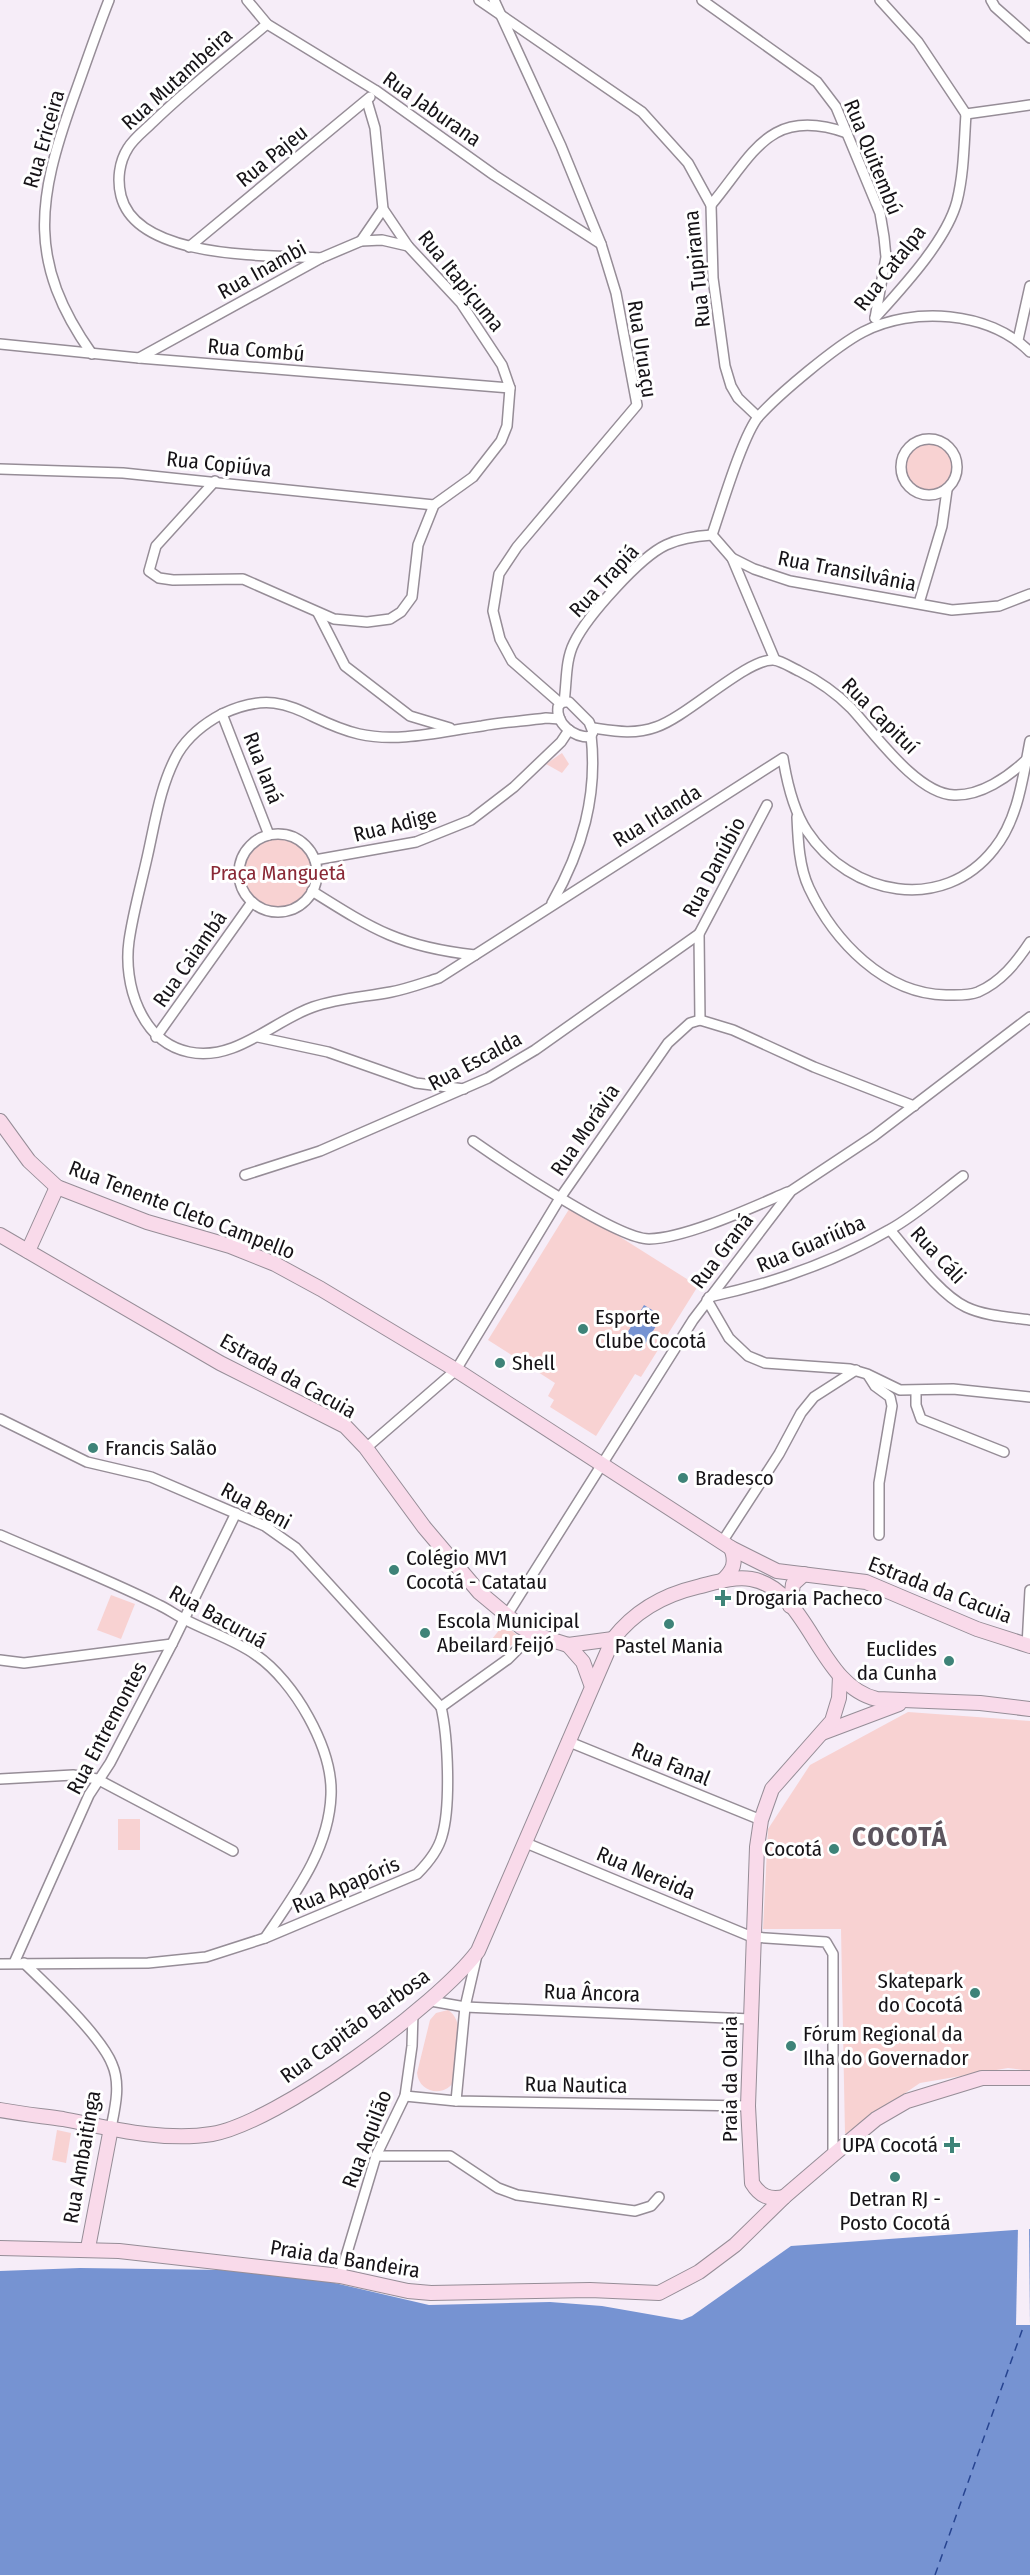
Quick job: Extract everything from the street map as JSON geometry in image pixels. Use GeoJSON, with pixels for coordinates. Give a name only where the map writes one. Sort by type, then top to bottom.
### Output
{"type":"FeatureCollection","features":[{"type":"Feature","properties":{"kind":"main road","name":"Rua Tenente Cleto Campello"},"geometry":{"type":"LineString","coordinates":[[0,1121],[29,1161],[57,1187],[147,1222],[194,1234],[275,1264],[456,1370],[727,1545]]}},
{"type":"Feature","properties":{"kind":"main road"},"geometry":{"type":"LineString","coordinates":[[28,1251],[57,1187]]}},
{"type":"Feature","properties":{"kind":"main road","name":"Estrada da Cacuia"},"geometry":{"type":"LineString","coordinates":[[0,1235],[220,1363],[345,1426],[366,1448],[424,1527],[479,1592],[533,1634],[568,1645],[613,1639]]}},
{"type":"Feature","properties":{"kind":"main road"},"geometry":{"type":"LineString","coordinates":[[722,1581],[731,1573],[734,1565],[727,1545]]}},
{"type":"Feature","properties":{"kind":"main road","name":"Estrada da Cacuia"},"geometry":{"type":"LineString","coordinates":[[727,1545],[767,1568],[866,1582],[977,1629],[1029,1646]]}},
{"type":"Feature","properties":{"kind":"main road"},"geometry":{"type":"LineString","coordinates":[[790,1606],[793,1584],[804,1574]]}},
{"type":"Feature","properties":{"kind":"main road","name":"Rua Capitão Barbosa"},"geometry":{"type":"LineString","coordinates":[[0,2110],[111,2128],[180,2135],[210,2134],[238,2128],[260,2118],[365,2050],[431,2001],[464,1970],[478,1951],[526,1843],[591,1684],[613,1639],[624,1625],[647,1606],[690,1588],[736,1579],[762,1583],[779,1594],[790,1606],[840,1676],[854,1690],[869,1698],[980,1703],[1030,1709]]}},
{"type":"Feature","properties":{"kind":"main road"},"geometry":{"type":"LineString","coordinates":[[568,1645],[584,1662],[591,1684]]}},
{"type":"Feature","properties":{"kind":"main road","name":"Praia da Olaria"},"geometry":{"type":"LineString","coordinates":[[784,2197],[767,2198],[752,2184],[748,2106],[754,1873],[760,1820],[772,1789],[783,1773],[822,1733],[836,1711],[840,1676]]}},
{"type":"Feature","properties":{"kind":"main road","name":"Praia da Olaria"},"geometry":{"type":"LineString","coordinates":[[822,1733],[905,1701]]}},
{"type":"Feature","properties":{"kind":"main road"},"geometry":{"type":"LineString","coordinates":[[784,2197],[876,2119],[908,2101],[982,2078],[1030,2078]]}},
{"type":"Feature","properties":{"kind":"main road","name":"Rua Ambaitinga"},"geometry":{"type":"LineString","coordinates":[[88,2248],[111,2128]]}},
{"type":"Feature","properties":{"kind":"main road","name":"Praia da Bandeira"},"geometry":{"type":"LineString","coordinates":[[0,2248],[88,2248],[340,2276],[408,2291],[454,2294],[590,2290],[648,2295],[682,2282],[735,2245],[784,2197]]}},
{"type":"Feature","properties":{"kind":"street","name":"Rua Ericeira"},"geometry":{"type":"LineString","coordinates":[[92,354],[70,323],[51,275],[44,234],[45,195],[57,145],[109,0]]}},
{"type":"Feature","properties":{"kind":"street","name":"Rua Jaburana"},"geometry":{"type":"LineString","coordinates":[[247,0],[267,24],[375,90],[494,175],[601,244]]}},
{"type":"Feature","properties":{"kind":"street","name":"Rua Tupirama"},"geometry":{"type":"LineString","coordinates":[[479,0],[642,112],[688,163],[711,205],[713,278],[726,366],[738,398],[758,417]]}},
{"type":"Feature","properties":{"kind":"street","name":"Rua Uruaçu"},"geometry":{"type":"LineString","coordinates":[[494,0],[561,146],[601,244],[616,293],[637,405],[507,561],[499,574],[493,611],[500,639],[512,661],[562,705]]}},
{"type":"Feature","properties":{"kind":"street","name":"Rua Quitembú"},"geometry":{"type":"LineString","coordinates":[[702,0],[817,82],[831,98],[880,213],[886,257],[875,318]]}},
{"type":"Feature","properties":{"kind":"street"},"geometry":{"type":"LineString","coordinates":[[880,0],[918,42],[966,114],[1030,105]]}},
{"type":"Feature","properties":{"kind":"street"},"geometry":{"type":"LineString","coordinates":[[991,0],[995,7],[1030,38]]}},
{"type":"Feature","properties":{"kind":"street","name":"Rua Mutambeira"},"geometry":{"type":"LineString","coordinates":[[267,24],[171,104],[128,147],[120,167],[118,186],[123,206],[133,220],[164,238],[189,247],[321,258]]}},
{"type":"Feature","properties":{"kind":"street","name":"Rua Pajeu"},"geometry":{"type":"LineString","coordinates":[[189,247],[367,101],[375,90]]}},
{"type":"Feature","properties":{"kind":"street","name":"Rua Itapiçuma"},"geometry":{"type":"LineString","coordinates":[[367,101],[375,128],[383,209],[408,246],[461,303],[502,365],[510,388],[507,426],[496,450],[473,477],[434,505]]}},
{"type":"Feature","properties":{"kind":"street","name":"Rua Catalpa"},"geometry":{"type":"LineString","coordinates":[[863,332],[919,267],[947,223],[956,204],[963,160],[966,114]]}},
{"type":"Feature","properties":{"kind":"street"},"geometry":{"type":"LineString","coordinates":[[711,205],[766,138],[783,129],[802,124],[826,126],[847,133]]}},
{"type":"Feature","properties":{"kind":"street"},"geometry":{"type":"LineString","coordinates":[[361,240],[383,209]]}},
{"type":"Feature","properties":{"kind":"street","name":"Rua Inambi"},"geometry":{"type":"LineString","coordinates":[[140,358],[321,258],[361,240],[382,240],[408,246]]}},
{"type":"Feature","properties":{"kind":"street"},"geometry":{"type":"LineString","coordinates":[[1018,340],[1030,286]]}},
{"type":"Feature","properties":{"kind":"street"},"geometry":{"type":"LineString","coordinates":[[712,535],[758,417],[802,378],[863,332],[901,320],[945,317],[968,320],[1018,340],[1030,352]]}},
{"type":"Feature","properties":{"kind":"street","name":"Rua Combú"},"geometry":{"type":"LineString","coordinates":[[0,344],[92,354],[510,388]]}},
{"type":"Feature","properties":{"kind":"street"},"geometry":{"type":"LineString","coordinates":[[919,603],[942,526],[947,490],[957,473],[955,454],[940,441],[931,439],[912,445],[902,461],[901,471],[910,488],[928,496],[947,490]]}},
{"type":"Feature","properties":{"kind":"street","name":"Rua Copiúva"},"geometry":{"type":"LineString","coordinates":[[0,469],[123,473],[434,505]]}},
{"type":"Feature","properties":{"kind":"street"},"geometry":{"type":"LineString","coordinates":[[215,481],[156,546],[149,572],[159,578],[172,580],[243,579],[334,619],[367,622],[390,619],[400,612],[412,597],[418,545],[434,505]]}},
{"type":"Feature","properties":{"kind":"street","name":"Rua Transilvânia"},"geometry":{"type":"LineString","coordinates":[[712,535],[732,558],[754,569],[790,581],[952,610],[999,606],[1030,594]]}},
{"type":"Feature","properties":{"kind":"street","name":"Rua Trapiá"},"geometry":{"type":"LineString","coordinates":[[562,705],[569,658],[574,643],[586,624],[632,572],[664,546],[688,537],[712,535]]}},
{"type":"Feature","properties":{"kind":"street"},"geometry":{"type":"LineString","coordinates":[[562,705],[572,732],[631,732],[656,727],[682,714],[756,665],[775,660],[732,558]]}},
{"type":"Feature","properties":{"kind":"street"},"geometry":{"type":"LineString","coordinates":[[318,613],[345,666],[410,716],[456,729]]}},
{"type":"Feature","properties":{"kind":"street","name":"Rua Capituí"},"geometry":{"type":"LineString","coordinates":[[775,660],[819,682],[835,694],[909,770],[941,792],[953,795],[976,791],[1012,772],[1026,760]]}},
{"type":"Feature","properties":{"kind":"street"},"geometry":{"type":"LineString","coordinates":[[156,1037],[142,1017],[130,982],[129,942],[162,790],[178,753],[191,736],[222,714],[262,702],[292,705],[362,734],[403,736],[546,718],[562,705]]}},
{"type":"Feature","properties":{"kind":"street"},"geometry":{"type":"LineString","coordinates":[[551,905],[576,857],[586,826],[594,764],[591,733],[577,708],[562,705]]}},
{"type":"Feature","properties":{"kind":"street","name":"Rua Ianá"},"geometry":{"type":"LineString","coordinates":[[222,714],[269,835]]}},
{"type":"Feature","properties":{"kind":"street","name":"Rua Adige"},"geometry":{"type":"LineString","coordinates":[[315,860],[416,842],[471,820],[514,787],[572,732]]}},
{"type":"Feature","properties":{"kind":"street"},"geometry":{"type":"LineString","coordinates":[[797,815],[808,833],[833,859],[871,882],[905,891],[943,886],[972,872],[996,848],[1011,817],[1030,741]]}},
{"type":"Feature","properties":{"kind":"street","name":"Rua Irlanda"},"geometry":{"type":"LineString","coordinates":[[156,1037],[169,1046],[191,1053],[221,1051],[258,1037],[286,1019],[313,1007],[417,985],[439,978],[551,905],[784,763],[797,815]]}},
{"type":"Feature","properties":{"kind":"street","name":"Rua Danúbio"},"geometry":{"type":"LineString","coordinates":[[700,1020],[699,934],[767,804]]}},
{"type":"Feature","properties":{"kind":"street"},"geometry":{"type":"LineString","coordinates":[[797,815],[803,868],[808,886],[824,916],[846,946],[878,972],[905,986],[937,995],[976,993],[1002,976],[1017,962],[1030,942]]}},
{"type":"Feature","properties":{"kind":"street"},"geometry":{"type":"LineString","coordinates":[[269,835],[292,836],[310,850],[315,860],[316,881],[312,891],[306,901],[285,911],[273,912],[252,902],[240,882],[242,858],[249,848],[269,835]]}},
{"type":"Feature","properties":{"kind":"street"},"geometry":{"type":"LineString","coordinates":[[312,891],[374,930],[405,943],[436,951],[475,955]]}},
{"type":"Feature","properties":{"kind":"street","name":"Rua Caiambá"},"geometry":{"type":"LineString","coordinates":[[156,1037],[252,902]]}},
{"type":"Feature","properties":{"kind":"street","name":"Rua Escalda"},"geometry":{"type":"LineString","coordinates":[[244,1175],[320,1151],[464,1089],[535,1050],[699,934]]}},
{"type":"Feature","properties":{"kind":"street","name":"Rua Graná"},"geometry":{"type":"LineString","coordinates":[[507,1615],[708,1298],[790,1191],[914,1106],[1030,1017]]}},
{"type":"Feature","properties":{"kind":"street"},"geometry":{"type":"LineString","coordinates":[[700,1020],[733,1030],[814,1067],[914,1106]]}},
{"type":"Feature","properties":{"kind":"street","name":"Rua Morávia"},"geometry":{"type":"LineString","coordinates":[[366,1448],[456,1370],[560,1198],[668,1042],[685,1026],[700,1020]]}},
{"type":"Feature","properties":{"kind":"street"},"geometry":{"type":"LineString","coordinates":[[258,1037],[328,1052],[406,1081],[464,1089]]}},
{"type":"Feature","properties":{"kind":"street"},"geometry":{"type":"LineString","coordinates":[[473,1142],[560,1198],[629,1233],[646,1239],[671,1235],[730,1217],[790,1191]]}},
{"type":"Feature","properties":{"kind":"street","name":"Rua Guariúba"},"geometry":{"type":"LineString","coordinates":[[708,1298],[754,1287],[842,1254],[890,1230],[963,1176]]}},
{"type":"Feature","properties":{"kind":"street","name":"Rua Cáli"},"geometry":{"type":"LineString","coordinates":[[890,1230],[943,1288],[965,1307],[1030,1320]]}},
{"type":"Feature","properties":{"kind":"street"},"geometry":{"type":"LineString","coordinates":[[708,1298],[729,1338],[752,1358],[778,1365],[856,1370],[900,1390],[953,1389],[1030,1397]]}},
{"type":"Feature","properties":{"kind":"street"},"geometry":{"type":"LineString","coordinates":[[727,1545],[801,1413],[814,1397],[856,1370]]}},
{"type":"Feature","properties":{"kind":"street"},"geometry":{"type":"LineString","coordinates":[[867,1374],[875,1386],[890,1396],[892,1406],[879,1483],[879,1535]]}},
{"type":"Feature","properties":{"kind":"street"},"geometry":{"type":"LineString","coordinates":[[916,1390],[916,1405],[921,1419],[1004,1452]]}},
{"type":"Feature","properties":{"kind":"street","name":"Rua Beni"},"geometry":{"type":"LineString","coordinates":[[0,1419],[87,1462],[151,1478],[265,1526],[296,1548],[441,1707]]}},
{"type":"Feature","properties":{"kind":"street","name":"Rua Entremontes"},"geometry":{"type":"LineString","coordinates":[[19,1963],[97,1779],[110,1763],[172,1644],[236,1513]]}},
{"type":"Feature","properties":{"kind":"street","name":"Rua Bacuruá"},"geometry":{"type":"LineString","coordinates":[[0,1535],[160,1605],[184,1620],[257,1655],[300,1701],[321,1742],[329,1771],[331,1795],[321,1841],[301,1887],[265,1938]]}},
{"type":"Feature","properties":{"kind":"street"},"geometry":{"type":"LineString","coordinates":[[1029,1646],[1030,1590]]}},
{"type":"Feature","properties":{"kind":"street"},"geometry":{"type":"LineString","coordinates":[[441,1707],[508,1659],[533,1634]]}},
{"type":"Feature","properties":{"kind":"street"},"geometry":{"type":"LineString","coordinates":[[0,1660],[24,1663],[172,1644]]}},
{"type":"Feature","properties":{"kind":"street","name":"Rua Apapóris"},"geometry":{"type":"LineString","coordinates":[[0,1964],[180,1960],[206,1956],[265,1938],[403,1882],[427,1865],[442,1836],[446,1798],[446,1749],[441,1707]]}},
{"type":"Feature","properties":{"kind":"street","name":"Rua Fanal"},"geometry":{"type":"LineString","coordinates":[[567,1741],[760,1820]]}},
{"type":"Feature","properties":{"kind":"street"},"geometry":{"type":"LineString","coordinates":[[0,1779],[73,1775],[97,1779],[233,1851]]}},
{"type":"Feature","properties":{"kind":"street","name":"Rua Nereida"},"geometry":{"type":"LineString","coordinates":[[526,1843],[752,1937]]}},
{"type":"Feature","properties":{"kind":"street"},"geometry":{"type":"LineString","coordinates":[[752,1937],[819,1940],[830,1946],[833,1954],[833,2155]]}},
{"type":"Feature","properties":{"kind":"street"},"geometry":{"type":"LineString","coordinates":[[456,2101],[465,2007],[478,1951]]}},
{"type":"Feature","properties":{"kind":"street","name":"Rua Ambaitinga"},"geometry":{"type":"LineString","coordinates":[[19,1963],[89,2032],[112,2064],[116,2101],[111,2128]]}},
{"type":"Feature","properties":{"kind":"street","name":"Rua Âncora"},"geometry":{"type":"LineString","coordinates":[[431,2001],[465,2007],[752,2019]]}},
{"type":"Feature","properties":{"kind":"street","name":"Rua Aquilão"},"geometry":{"type":"LineString","coordinates":[[340,2276],[376,2156],[405,2096],[412,2046],[413,2013]]}},
{"type":"Feature","properties":{"kind":"street","name":"Rua Nautica"},"geometry":{"type":"LineString","coordinates":[[405,2096],[456,2101],[748,2106]]}},
{"type":"Feature","properties":{"kind":"street"},"geometry":{"type":"LineString","coordinates":[[376,2156],[450,2156],[498,2188],[517,2195],[553,2201],[635,2211],[651,2206],[659,2198]]}},
{"type":"Feature","properties":{"kind":"green space"},"geometry":{"type":"Polygon","coordinates":[[[924,442],[934,442],[947,449],[954,462],[954,472],[947,485],[934,492],[924,492],[915,488],[908,481],[904,472],[904,462],[908,453],[915,446],[924,442]]]}},
{"type":"Feature","properties":{"kind":"green space"},"geometry":{"type":"Polygon","coordinates":[[[562,753],[569,764],[562,773],[546,764],[562,753]]]}},
{"type":"Feature","properties":{"kind":"green space","name":"Praça Manguetá"},"geometry":{"type":"Polygon","coordinates":[[[271,838],[285,838],[298,844],[307,853],[313,866],[311,886],[303,898],[285,908],[271,908],[258,902],[249,893],[243,880],[243,866],[249,853],[258,844],[271,838]]]}},
{"type":"Feature","properties":{"kind":"green space","name":"Esporte Clube Cocotá"},"geometry":{"type":"Polygon","coordinates":[[[571,1206],[698,1286],[641,1377],[635,1374],[596,1436],[550,1407],[554,1400],[548,1396],[555,1383],[488,1340],[571,1206]]]}},
{"type":"Feature","properties":{"kind":"green space"},"geometry":{"type":"Polygon","coordinates":[[[111,1595],[135,1604],[121,1639],[97,1630],[111,1595]]]}},
{"type":"Feature","properties":{"kind":"green space"},"geometry":{"type":"Polygon","coordinates":[[[504,1624],[518,1636],[513,1644],[502,1652],[492,1639],[504,1624]]]}},
{"type":"Feature","properties":{"kind":"green space"},"geometry":{"type":"Polygon","coordinates":[[[908,1712],[1030,1721],[1030,2071],[1008,2068],[920,2083],[845,2134],[841,1929],[763,1929],[768,1829],[810,1765],[908,1712]]]}},
{"type":"Feature","properties":{"kind":"green space"},"geometry":{"type":"Polygon","coordinates":[[[118,1819],[140,1819],[140,1850],[118,1850],[118,1819]]]}},
{"type":"Feature","properties":{"kind":"green space"},"geometry":{"type":"Polygon","coordinates":[[[448,2010],[454,2016],[459,2032],[455,2079],[446,2089],[434,2091],[423,2085],[417,2073],[430,2020],[436,2013],[448,2010]]]}},
{"type":"Feature","properties":{"kind":"green space"},"geometry":{"type":"Polygon","coordinates":[[[57,2130],[71,2133],[66,2163],[52,2160],[57,2130]]]}},
{"type":"Feature","properties":{"kind":"water"},"geometry":{"type":"Polygon","coordinates":[[[644,1305],[662,1316],[641,1351],[623,1340],[644,1305]]]}},
{"type":"Feature","properties":{"kind":"water"},"geometry":{"type":"Polygon","coordinates":[[[1030,2229],[1030,2575],[0,2575],[0,2271],[80,2268],[222,2270],[326,2281],[429,2305],[550,2302],[602,2306],[682,2320],[692,2316],[791,2246],[1030,2229]]]}},
{"type":"Feature","properties":{"kind":"pier"},"geometry":{"type":"Polygon","coordinates":[[[1029,2226],[1030,2325],[1016,2325],[1018,2227],[1029,2226]]]}},
{"type":"Feature","properties":{"kind":"ferry route"},"geometry":{"type":"LineString","coordinates":[[935,2575],[1024,2325]]}},
{"type":"Feature","properties":{"kind":"place","name":"Esporte Clube Cocotá"},"geometry":{"type":"Point","coordinates":[583,1329]}},
{"type":"Feature","properties":{"kind":"place","name":"Shell"},"geometry":{"type":"Point","coordinates":[500,1363]}},
{"type":"Feature","properties":{"kind":"place","name":"Francis Salão"},"geometry":{"type":"Point","coordinates":[93,1448]}},
{"type":"Feature","properties":{"kind":"place","name":"Bradesco"},"geometry":{"type":"Point","coordinates":[683,1478]}},
{"type":"Feature","properties":{"kind":"place","name":"Colégio MV1 Cocotá - Catatau"},"geometry":{"type":"Point","coordinates":[394,1570]}},
{"type":"Feature","properties":{"kind":"place","name":"Drogaria Pacheco"},"geometry":{"type":"Point","coordinates":[723,1598]}},
{"type":"Feature","properties":{"kind":"place","name":"Pastel Mania"},"geometry":{"type":"Point","coordinates":[669,1624]}},
{"type":"Feature","properties":{"kind":"place","name":"Escola Municipal Abeilard Feijó"},"geometry":{"type":"Point","coordinates":[425,1633]}},
{"type":"Feature","properties":{"kind":"place","name":"Euclides da Cunha"},"geometry":{"type":"Point","coordinates":[949,1661]}},
{"type":"Feature","properties":{"kind":"place","name":"Cocotá"},"geometry":{"type":"Point","coordinates":[834,1849]}},
{"type":"Feature","properties":{"kind":"place","name":"Skatepark do Cocotá"},"geometry":{"type":"Point","coordinates":[975,1993]}},
{"type":"Feature","properties":{"kind":"place","name":"Fórum Regional da Ilha do Governador"},"geometry":{"type":"Point","coordinates":[791,2046]}},
{"type":"Feature","properties":{"kind":"place","name":"UPA Cocotá"},"geometry":{"type":"Point","coordinates":[952,2145]}},
{"type":"Feature","properties":{"kind":"place","name":"Detran RJ - Posto Cocotá"},"geometry":{"type":"Point","coordinates":[895,2177]}},
{"type":"Feature","properties":{"kind":"district","name":"COCOTÁ"},"geometry":{"type":"Point","coordinates":[900,1837]}}]}
